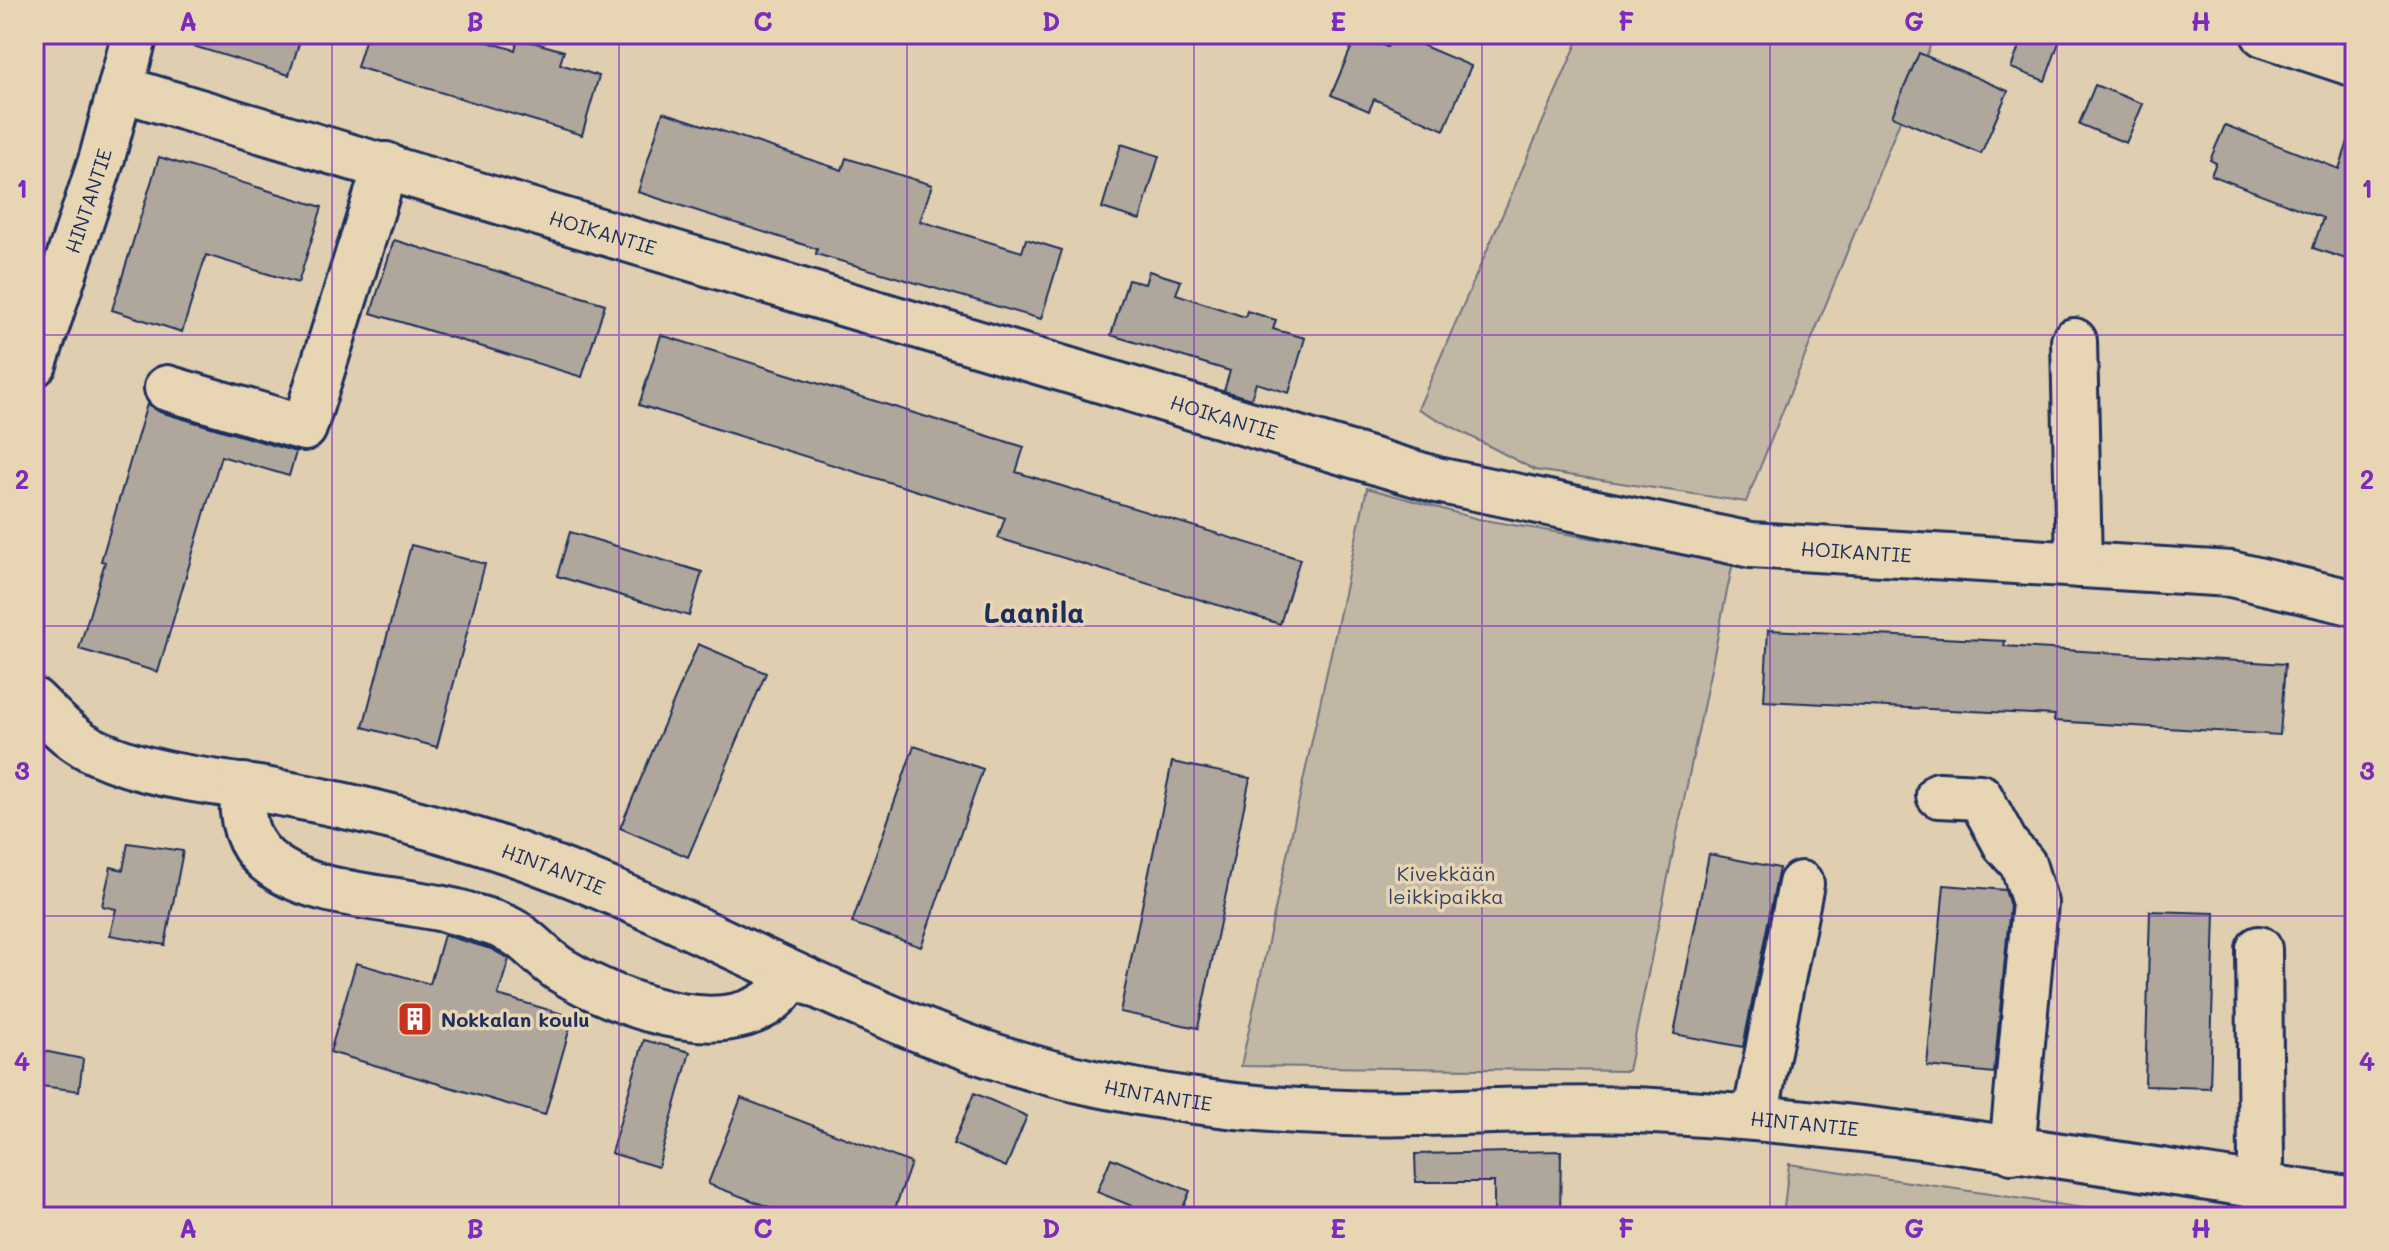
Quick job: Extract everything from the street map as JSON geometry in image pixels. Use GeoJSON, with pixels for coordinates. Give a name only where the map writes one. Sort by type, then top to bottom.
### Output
{"type":"FeatureCollection","features":[{"type":"Feature","properties":{"kind":"street","name":"HINTANTIE"},"geometry":{"type":"LineString","coordinates":[[34,364],[122,89],[135,34]]}},
{"type":"Feature","properties":{"kind":"street"},"geometry":{"type":"LineString","coordinates":[[2264,34],[2355,64]]}},
{"type":"Feature","properties":{"kind":"street","name":"HOIKANTIE"},"geometry":{"type":"LineString","coordinates":[[122,89],[1437,480],[1751,545],[2231,574],[2355,603]]}},
{"type":"Feature","properties":{"kind":"street"},"geometry":{"type":"LineString","coordinates":[[167,388],[304,428],[386,165]]}},
{"type":"Feature","properties":{"kind":"street"},"geometry":{"type":"LineString","coordinates":[[2074,341],[2079,565]]}},
{"type":"Feature","properties":{"kind":"street","name":"HINTANTIE"},"geometry":{"type":"LineString","coordinates":[[34,701],[64,731],[97,753],[152,770],[417,822],[518,853],[621,894],[791,977],[892,1022],[981,1052],[1088,1082],[1213,1105],[1344,1113],[1629,1110],[1755,1117],[2355,1200]]}},
{"type":"Feature","properties":{"kind":"street"},"geometry":{"type":"LineString","coordinates":[[243,786],[241,811],[250,844],[274,867],[319,887],[402,899],[465,914],[516,933],[560,969],[629,1001],[687,1019],[739,1016],[779,997],[791,977]]}},
{"type":"Feature","properties":{"kind":"street"},"geometry":{"type":"LineString","coordinates":[[1939,795],[1980,797],[2006,845],[2023,864],[2035,903],[2012,1151]]}},
{"type":"Feature","properties":{"kind":"street"},"geometry":{"type":"LineString","coordinates":[[1755,1117],[1801,884]]}},
{"type":"Feature","properties":{"kind":"street"},"geometry":{"type":"LineString","coordinates":[[2256,1186],[2261,1161],[2259,949]]}},
{"type":"Feature","properties":{"kind":"green space"},"geometry":{"type":"Polygon","coordinates":[[[1581,34],[1935,34],[1746,502],[1535,470],[1418,409],[1581,34]]]}},
{"type":"Feature","properties":{"kind":"green space","name":"Kivekkään leikkipaikka"},"geometry":{"type":"Polygon","coordinates":[[[1367,488],[1478,519],[1733,562],[1628,1071],[1241,1066],[1367,488]]]}},
{"type":"Feature","properties":{"kind":"green space"},"geometry":{"type":"Polygon","coordinates":[[[1789,1164],[2143,1217],[1783,1217],[1789,1164]]]}},
{"type":"Feature","properties":{"kind":"building"},"geometry":{"type":"Polygon","coordinates":[[[181,34],[302,34],[289,75],[180,42],[181,34]]]}},
{"type":"Feature","properties":{"kind":"building"},"geometry":{"type":"Polygon","coordinates":[[[367,34],[461,34],[515,50],[518,38],[564,51],[560,64],[599,76],[582,135],[357,67],[367,34]]]}},
{"type":"Feature","properties":{"kind":"building"},"geometry":{"type":"Polygon","coordinates":[[[1357,34],[1387,47],[1396,34],[1471,66],[1444,130],[1374,99],[1369,111],[1331,95],[1357,34]]]}},
{"type":"Feature","properties":{"kind":"building"},"geometry":{"type":"Polygon","coordinates":[[[2024,34],[2062,34],[2045,81],[2011,68],[2024,34]]]}},
{"type":"Feature","properties":{"kind":"building"},"geometry":{"type":"Polygon","coordinates":[[[1919,53],[2008,91],[1981,154],[1892,116],[1919,53]]]}},
{"type":"Feature","properties":{"kind":"building"},"geometry":{"type":"Polygon","coordinates":[[[2095,85],[2143,104],[2126,143],[2079,124],[2095,85]]]}},
{"type":"Feature","properties":{"kind":"building"},"geometry":{"type":"Polygon","coordinates":[[[663,112],[842,170],[846,158],[932,185],[920,221],[1022,252],[1026,239],[1062,250],[1041,319],[816,254],[817,249],[638,192],[663,112]]]}},
{"type":"Feature","properties":{"kind":"building"},"geometry":{"type":"Polygon","coordinates":[[[2225,125],[2339,169],[2349,139],[2355,140],[2355,232],[2346,259],[2313,248],[2323,218],[2211,175],[2216,163],[2210,160],[2225,125]]]}},
{"type":"Feature","properties":{"kind":"building"},"geometry":{"type":"Polygon","coordinates":[[[1121,144],[1159,156],[1140,220],[1102,208],[1121,144]]]}},
{"type":"Feature","properties":{"kind":"building"},"geometry":{"type":"Polygon","coordinates":[[[159,157],[322,207],[298,283],[206,255],[182,332],[112,310],[159,157]]]}},
{"type":"Feature","properties":{"kind":"building"},"geometry":{"type":"Polygon","coordinates":[[[394,240],[605,304],[582,377],[371,313],[394,240]]]}},
{"type":"Feature","properties":{"kind":"building"},"geometry":{"type":"Polygon","coordinates":[[[1149,271],[1181,281],[1176,294],[1245,317],[1247,311],[1276,320],[1273,329],[1305,338],[1289,393],[1256,383],[1251,399],[1224,391],[1230,371],[1111,335],[1128,280],[1145,284],[1149,271]]]}},
{"type":"Feature","properties":{"kind":"building"},"geometry":{"type":"Polygon","coordinates":[[[661,335],[1024,447],[1016,472],[1300,559],[1280,624],[998,538],[1005,518],[639,405],[661,335]]]}},
{"type":"Feature","properties":{"kind":"building"},"geometry":{"type":"Polygon","coordinates":[[[147,404],[160,412],[296,452],[289,476],[221,456],[158,672],[79,649],[147,404]]]}},
{"type":"Feature","properties":{"kind":"building"},"geometry":{"type":"Polygon","coordinates":[[[570,532],[702,572],[689,616],[557,576],[570,532]]]}},
{"type":"Feature","properties":{"kind":"building"},"geometry":{"type":"Polygon","coordinates":[[[411,545],[485,564],[437,747],[363,727],[411,545]]]}},
{"type":"Feature","properties":{"kind":"building"},"geometry":{"type":"Polygon","coordinates":[[[1768,630],[2005,641],[2004,646],[2285,664],[2280,735],[2054,721],[2055,715],[1764,701],[1768,630]]]}},
{"type":"Feature","properties":{"kind":"building"},"geometry":{"type":"Polygon","coordinates":[[[698,644],[766,673],[688,857],[620,828],[698,644]]]}},
{"type":"Feature","properties":{"kind":"building"},"geometry":{"type":"Polygon","coordinates":[[[914,746],[983,769],[921,947],[852,923],[914,746]]]}},
{"type":"Feature","properties":{"kind":"building"},"geometry":{"type":"Polygon","coordinates":[[[1172,762],[1250,778],[1198,1028],[1120,1012],[1172,762]]]}},
{"type":"Feature","properties":{"kind":"building"},"geometry":{"type":"Polygon","coordinates":[[[128,843],[183,851],[165,945],[110,935],[116,909],[102,906],[111,867],[123,870],[128,843]]]}},
{"type":"Feature","properties":{"kind":"building"},"geometry":{"type":"Polygon","coordinates":[[[1709,854],[1779,868],[1743,1047],[1674,1034],[1709,854]]]}},
{"type":"Feature","properties":{"kind":"building"},"geometry":{"type":"Polygon","coordinates":[[[1944,885],[2005,890],[2010,906],[1994,1073],[1927,1066],[1944,885]]]}},
{"type":"Feature","properties":{"kind":"building"},"geometry":{"type":"Polygon","coordinates":[[[2150,911],[2215,913],[2210,1088],[2145,1086],[2150,911]]]}},
{"type":"Feature","properties":{"kind":"building","name":"Nokkalan koulu"},"geometry":{"type":"Polygon","coordinates":[[[444,935],[491,949],[509,959],[498,995],[573,1017],[545,1115],[330,1052],[356,963],[430,984],[444,935]]]}},
{"type":"Feature","properties":{"kind":"building"},"geometry":{"type":"Polygon","coordinates":[[[644,1040],[690,1052],[658,1167],[611,1153],[644,1040]]]}},
{"type":"Feature","properties":{"kind":"building"},"geometry":{"type":"Polygon","coordinates":[[[34,1049],[83,1059],[79,1091],[34,1085],[34,1049]]]}},
{"type":"Feature","properties":{"kind":"building"},"geometry":{"type":"Polygon","coordinates":[[[974,1093],[1027,1116],[1006,1167],[953,1144],[974,1093]]]}},
{"type":"Feature","properties":{"kind":"building"},"geometry":{"type":"Polygon","coordinates":[[[741,1098],[911,1163],[892,1217],[796,1217],[708,1184],[741,1098]]]}},
{"type":"Feature","properties":{"kind":"building"},"geometry":{"type":"Polygon","coordinates":[[[1561,1151],[1560,1217],[1494,1217],[1494,1182],[1416,1182],[1415,1154],[1561,1151]]]}},
{"type":"Feature","properties":{"kind":"building"},"geometry":{"type":"Polygon","coordinates":[[[1111,1158],[1190,1191],[1179,1217],[1159,1217],[1097,1192],[1111,1158]]]}},
{"type":"Feature","properties":{"kind":"place","name":"Nokkalan koulu"},"geometry":{"type":"Point","coordinates":[415,1019]}},
{"type":"Feature","properties":{"kind":"district","name":"Laanila"},"geometry":{"type":"Point","coordinates":[1034,612]}}]}
